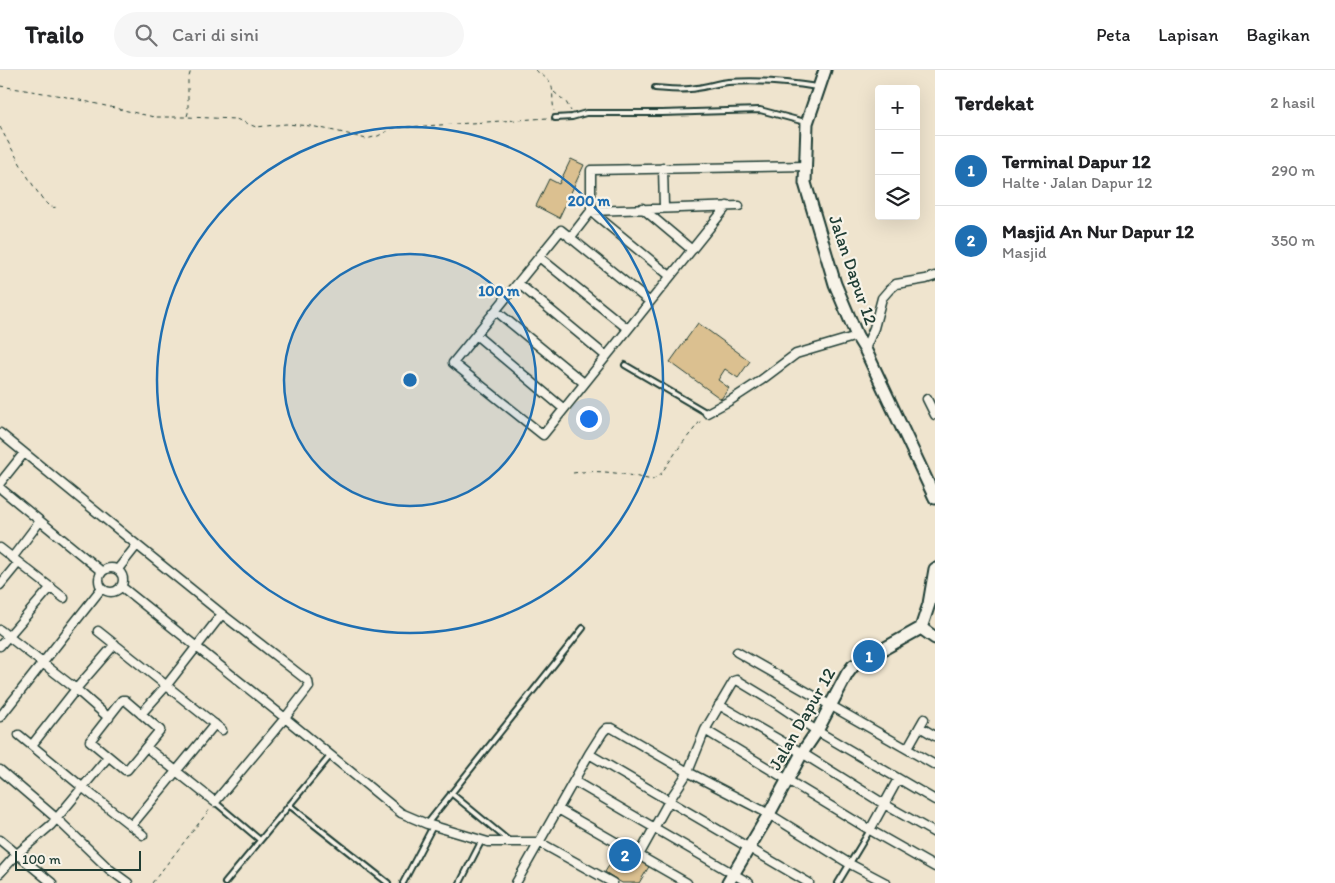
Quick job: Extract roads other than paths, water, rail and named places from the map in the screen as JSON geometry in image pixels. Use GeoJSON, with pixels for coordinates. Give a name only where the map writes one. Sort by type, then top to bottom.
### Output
{"type":"FeatureCollection","features":[{"type":"Feature","properties":{"kind":"street","name":"Jalan Dapur 12"},"geometry":{"type":"LineString","coordinates":[[825,70],[807,123],[805,183],[835,284],[857,336],[866,349],[934,495]]}},
{"type":"Feature","properties":{"kind":"street"},"geometry":{"type":"LineString","coordinates":[[570,238],[591,211],[590,170],[806,166]]}},
{"type":"Feature","properties":{"kind":"street"},"geometry":{"type":"LineString","coordinates":[[663,168],[664,208]]}},
{"type":"Feature","properties":{"kind":"street"},"geometry":{"type":"LineString","coordinates":[[650,302],[561,230],[453,363],[543,435],[584,383],[650,302],[727,206]]}},
{"type":"Feature","properties":{"kind":"street"},"geometry":{"type":"LineString","coordinates":[[591,211],[740,206]]}},
{"type":"Feature","properties":{"kind":"street"},"geometry":{"type":"LineString","coordinates":[[642,208],[692,250]]}},
{"type":"Feature","properties":{"kind":"street"},"geometry":{"type":"LineString","coordinates":[[591,211],[670,276]]}},
{"type":"Feature","properties":{"kind":"street"},"geometry":{"type":"LineString","coordinates":[[539,257],[628,329]]}},
{"type":"Feature","properties":{"kind":"street"},"geometry":{"type":"LineString","coordinates":[[866,349],[882,298],[889,290],[896,284],[926,280],[935,276]]}},
{"type":"Feature","properties":{"kind":"street"},"geometry":{"type":"LineString","coordinates":[[518,283],[606,356]]}},
{"type":"Feature","properties":{"kind":"street"},"geometry":{"type":"LineString","coordinates":[[496,310],[584,383]]}},
{"type":"Feature","properties":{"kind":"street"},"geometry":{"type":"LineString","coordinates":[[476,335],[564,409]]}},
{"type":"Feature","properties":{"kind":"street"},"geometry":{"type":"LineString","coordinates":[[708,413],[746,391],[796,354],[857,336]]}},
{"type":"Feature","properties":{"kind":"street"},"geometry":{"type":"LineString","coordinates":[[927,399],[935,415]]}},
{"type":"Feature","properties":{"kind":"street"},"geometry":{"type":"LineString","coordinates":[[0,433],[222,614],[308,681],[309,687],[215,802],[146,747]]}},
{"type":"Feature","properties":{"kind":"street"},"geometry":{"type":"LineString","coordinates":[[0,483],[24,453]]}},
{"type":"Feature","properties":{"kind":"street"},"geometry":{"type":"LineString","coordinates":[[0,488],[101,571]]}},
{"type":"Feature","properties":{"kind":"street"},"geometry":{"type":"LineString","coordinates":[[0,585],[40,521]]}},
{"type":"Feature","properties":{"kind":"street"},"geometry":{"type":"LineString","coordinates":[[118,569],[137,545]]}},
{"type":"Feature","properties":{"kind":"street"},"geometry":{"type":"LineString","coordinates":[[0,549],[64,598]]}},
{"type":"Feature","properties":{"kind":"street"},"geometry":{"type":"LineString","coordinates":[[109,567],[118,569],[124,577],[122,587],[112,593],[101,589],[98,580],[101,571],[109,567]]}},
{"type":"Feature","properties":{"kind":"street"},"geometry":{"type":"LineString","coordinates":[[935,569],[929,604],[921,628],[935,638]]}},
{"type":"Feature","properties":{"kind":"street"},"geometry":{"type":"LineString","coordinates":[[0,646],[51,587]]}},
{"type":"Feature","properties":{"kind":"street"},"geometry":{"type":"LineString","coordinates":[[122,587],[401,813],[430,825],[488,842],[539,842],[613,883]]}},
{"type":"Feature","properties":{"kind":"street"},"geometry":{"type":"LineString","coordinates":[[0,718],[101,589]]}},
{"type":"Feature","properties":{"kind":"street"},"geometry":{"type":"LineString","coordinates":[[141,714],[166,686],[222,614]]}},
{"type":"Feature","properties":{"kind":"street","name":"Jalan Dapur 12"},"geometry":{"type":"LineString","coordinates":[[730,878],[769,814],[853,666],[921,628]]}},
{"type":"Feature","properties":{"kind":"street"},"geometry":{"type":"LineString","coordinates":[[0,630],[76,689],[109,718]]}},
{"type":"Feature","properties":{"kind":"street"},"geometry":{"type":"LineString","coordinates":[[98,631],[222,730]]}},
{"type":"Feature","properties":{"kind":"street"},"geometry":{"type":"LineString","coordinates":[[32,745],[76,689],[115,644]]}},
{"type":"Feature","properties":{"kind":"street"},"geometry":{"type":"LineString","coordinates":[[737,652],[935,765]]}},
{"type":"Feature","properties":{"kind":"street"},"geometry":{"type":"LineString","coordinates":[[639,855],[669,801],[688,772],[705,730],[719,705],[734,681],[737,680],[817,731],[935,800]]}},
{"type":"Feature","properties":{"kind":"street"},"geometry":{"type":"LineString","coordinates":[[122,700],[124,700],[160,730],[127,770],[108,757],[90,740],[109,718],[122,700]]}},
{"type":"Feature","properties":{"kind":"street"},"geometry":{"type":"LineString","coordinates":[[719,705],[935,833]]}},
{"type":"Feature","properties":{"kind":"street"},"geometry":{"type":"LineString","coordinates":[[907,749],[924,719]]}},
{"type":"Feature","properties":{"kind":"street"},"geometry":{"type":"LineString","coordinates":[[131,826],[215,724]]}},
{"type":"Feature","properties":{"kind":"street"},"geometry":{"type":"LineString","coordinates":[[520,881],[539,842],[589,754],[603,732],[607,728],[612,728],[688,772],[769,814],[850,864],[886,883]]}},
{"type":"Feature","properties":{"kind":"street"},"geometry":{"type":"LineString","coordinates":[[920,728],[935,736]]}},
{"type":"Feature","properties":{"kind":"street"},"geometry":{"type":"LineString","coordinates":[[705,730],[935,867]]}},
{"type":"Feature","properties":{"kind":"street"},"geometry":{"type":"LineString","coordinates":[[19,735],[143,835]]}},
{"type":"Feature","properties":{"kind":"street"},"geometry":{"type":"LineString","coordinates":[[589,754],[809,883]]}},
{"type":"Feature","properties":{"kind":"street"},"geometry":{"type":"LineString","coordinates":[[0,873],[17,854],[51,825],[108,757]]}},
{"type":"Feature","properties":{"kind":"street"},"geometry":{"type":"LineString","coordinates":[[0,770],[128,883]]}},
{"type":"Feature","properties":{"kind":"street"},"geometry":{"type":"LineString","coordinates":[[870,830],[898,779]]}},
{"type":"Feature","properties":{"kind":"street"},"geometry":{"type":"LineString","coordinates":[[574,781],[654,828],[730,878],[749,883]]}},
{"type":"Feature","properties":{"kind":"street"},"geometry":{"type":"LineString","coordinates":[[558,809],[687,883]]}},
{"type":"Feature","properties":{"kind":"street"},"geometry":{"type":"LineString","coordinates":[[0,840],[52,883]]}},
{"type":"Feature","properties":{"kind":"lane"},"geometry":{"type":"LineString","coordinates":[[655,88],[696,89],[725,82],[750,81],[793,83],[819,87]]}},
{"type":"Feature","properties":{"kind":"lane"},"geometry":{"type":"LineString","coordinates":[[555,118],[572,117],[586,113],[760,110],[807,123]]}},
{"type":"Feature","properties":{"kind":"lane"},"geometry":{"type":"LineString","coordinates":[[626,365],[708,413]]}},
{"type":"Feature","properties":{"kind":"lane"},"geometry":{"type":"LineString","coordinates":[[403,883],[430,825],[451,793],[583,628]]}},
{"type":"Feature","properties":{"kind":"lane"},"geometry":{"type":"LineString","coordinates":[[225,883],[288,805],[331,756]]}},
{"type":"Feature","properties":{"kind":"lane"},"geometry":{"type":"LineString","coordinates":[[451,793],[510,842]]}},
{"type":"Feature","properties":{"kind":"lane"},"geometry":{"type":"LineString","coordinates":[[215,802],[260,840]]}},
{"type":"Feature","properties":{"kind":"lane"},"geometry":{"type":"LineString","coordinates":[[288,805],[388,883]]}},
{"type":"Feature","properties":{"kind":"lane"},"geometry":{"type":"LineString","coordinates":[[838,883],[870,830]]}},
{"type":"Feature","properties":{"kind":"lane"},"geometry":{"type":"LineString","coordinates":[[460,883],[482,840]]}},
{"type":"Feature","properties":{"kind":"place","name":"Terminal Dapur 12"},"geometry":{"type":"Point","coordinates":[869,656]}},
{"type":"Feature","properties":{"kind":"place","name":"Masjid An Nur Dapur 12"},"geometry":{"type":"Point","coordinates":[625,855]}}]}
